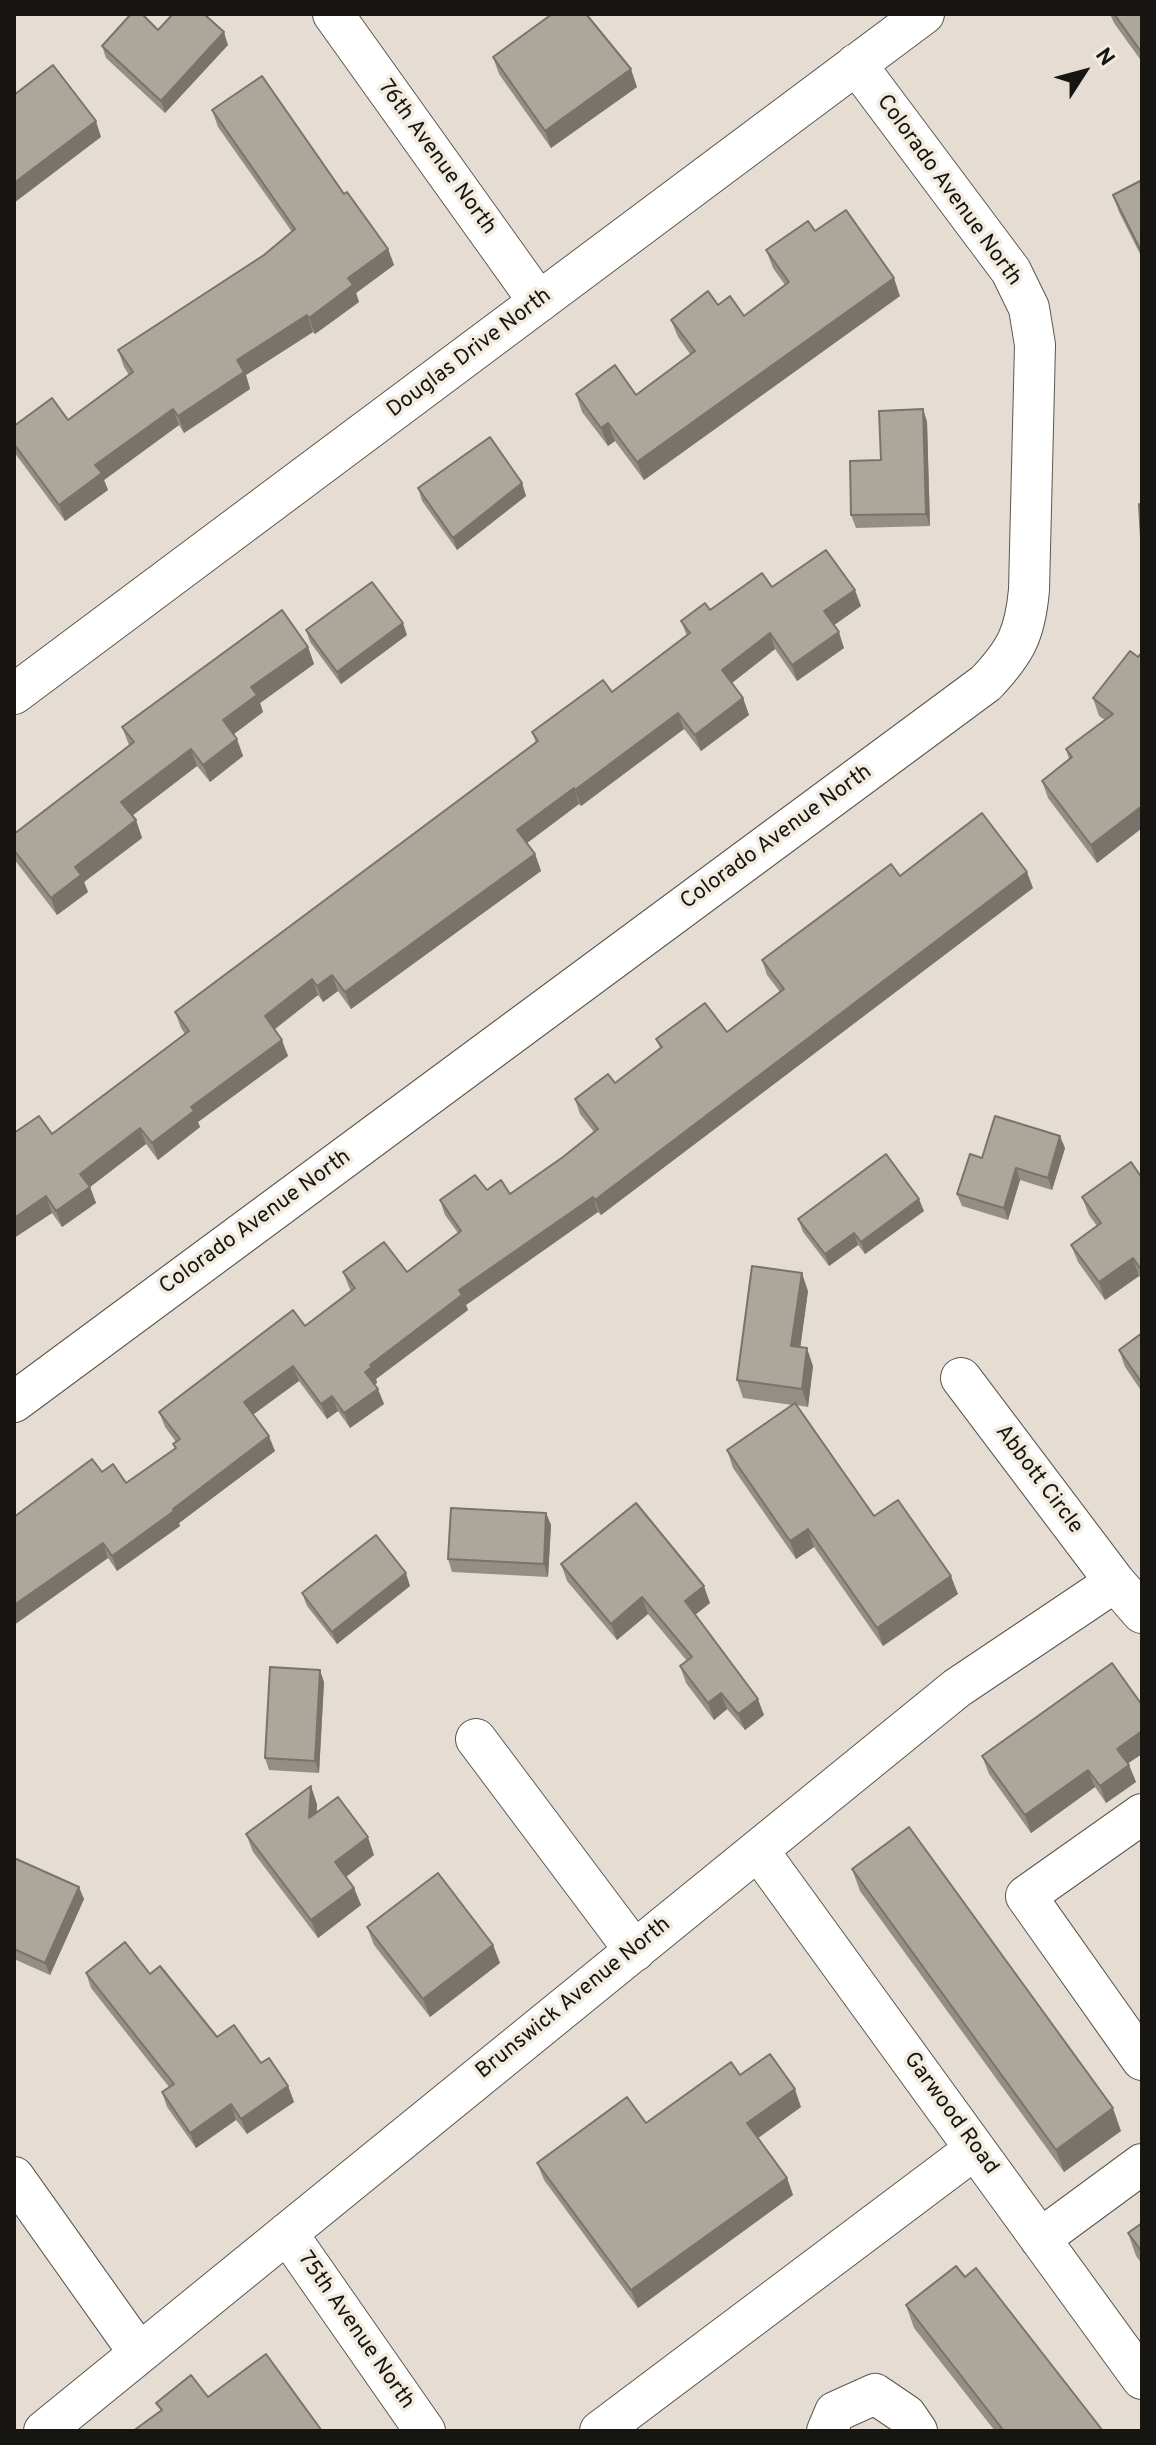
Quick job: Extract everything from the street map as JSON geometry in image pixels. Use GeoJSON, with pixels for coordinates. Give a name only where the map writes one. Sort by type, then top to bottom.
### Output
{"type":"FeatureCollection","features":[{"type":"Feature","properties":{"kind":"street","name":"76th Avenue North"},"geometry":{"type":"LineString","coordinates":[[333,14],[539,302]]}},
{"type":"Feature","properties":{"kind":"street","name":"Douglas Drive North"},"geometry":{"type":"LineString","coordinates":[[14,694],[924,14]]}},
{"type":"Feature","properties":{"kind":"street","name":"Colorado Avenue North"},"geometry":{"type":"LineString","coordinates":[[14,1402],[986,683],[1011,657],[1026,625],[1029,590],[1035,345],[1029,308],[1011,271],[856,64]]}},
{"type":"Feature","properties":{"kind":"street","name":"Abbott Circle"},"geometry":{"type":"LineString","coordinates":[[961,1378],[1115,1582],[1142,1613]]}},
{"type":"Feature","properties":{"kind":"street","name":"Brunswick Avenue North"},"geometry":{"type":"LineString","coordinates":[[44,2431],[957,1688],[1115,1582]]}},
{"type":"Feature","properties":{"kind":"street"},"geometry":{"type":"LineString","coordinates":[[476,1739],[635,1951]]}},
{"type":"Feature","properties":{"kind":"street"},"geometry":{"type":"LineString","coordinates":[[1142,1814],[1026,1896],[1142,2060]]}},
{"type":"Feature","properties":{"kind":"street","name":"Garwood Road"},"geometry":{"type":"LineString","coordinates":[[758,1850],[1142,2379]]}},
{"type":"Feature","properties":{"kind":"street"},"geometry":{"type":"LineString","coordinates":[[600,2431],[975,2149]]}},
{"type":"Feature","properties":{"kind":"street"},"geometry":{"type":"LineString","coordinates":[[1040,2239],[1142,2164]]}},
{"type":"Feature","properties":{"kind":"street"},"geometry":{"type":"LineString","coordinates":[[14,2177],[139,2353]]}},
{"type":"Feature","properties":{"kind":"street","name":"75th Avenue North"},"geometry":{"type":"LineString","coordinates":[[287,2233],[422,2430]]}},
{"type":"Feature","properties":{"kind":"street"},"geometry":{"type":"LineString","coordinates":[[827,2431],[835,2412],[875,2394],[906,2415],[917,2431]]}},
{"type":"Feature","properties":{"kind":"building"},"geometry":{"type":"Polygon","coordinates":[[[131,14],[142,14],[158,30],[173,14],[204,14],[224,32],[161,101],[102,46],[131,14]]]}},
{"type":"Feature","properties":{"kind":"building"},"geometry":{"type":"Polygon","coordinates":[[[552,14],[586,14],[631,69],[545,131],[493,57],[552,14]]]}},
{"type":"Feature","properties":{"kind":"building"},"geometry":{"type":"Polygon","coordinates":[[[1114,14],[1142,14],[1142,53],[1114,14]]]}},
{"type":"Feature","properties":{"kind":"building"},"geometry":{"type":"Polygon","coordinates":[[[53,65],[96,121],[14,183],[14,95],[53,65]]]}},
{"type":"Feature","properties":{"kind":"building"},"geometry":{"type":"Polygon","coordinates":[[[262,76],[344,194],[347,192],[388,249],[348,278],[353,285],[309,318],[307,315],[237,360],[244,372],[178,416],[173,409],[95,465],[102,473],[59,505],[14,444],[14,426],[52,398],[68,420],[133,372],[118,350],[264,255],[295,229],[212,110],[262,76]]]}},
{"type":"Feature","properties":{"kind":"building"},"geometry":{"type":"Polygon","coordinates":[[[1142,180],[1142,253],[1113,195],[1142,180]]]}},
{"type":"Feature","properties":{"kind":"building"},"geometry":{"type":"Polygon","coordinates":[[[846,210],[894,278],[637,462],[608,423],[601,428],[576,394],[615,365],[636,395],[695,351],[671,320],[708,291],[718,305],[730,296],[744,316],[789,282],[766,250],[808,221],[815,231],[846,210]]]}},
{"type":"Feature","properties":{"kind":"building"},"geometry":{"type":"Polygon","coordinates":[[[923,409],[926,514],[851,515],[850,461],[881,460],[879,411],[923,409]]]}},
{"type":"Feature","properties":{"kind":"building"},"geometry":{"type":"Polygon","coordinates":[[[490,437],[522,483],[453,538],[418,488],[490,437]]]}},
{"type":"Feature","properties":{"kind":"building"},"geometry":{"type":"Polygon","coordinates":[[[1139,504],[1142,504],[1142,555],[1139,504]]]}},
{"type":"Feature","properties":{"kind":"building"},"geometry":{"type":"Polygon","coordinates":[[[826,550],[855,590],[824,611],[839,632],[792,665],[770,633],[722,670],[743,698],[695,735],[678,713],[517,830],[535,854],[345,992],[332,975],[317,986],[312,979],[265,1016],[282,1040],[191,1107],[194,1111],[152,1143],[140,1128],[80,1174],[90,1187],[56,1211],[46,1196],[14,1218],[14,1133],[39,1116],[52,1134],[189,1031],[175,1012],[538,741],[532,732],[603,680],[612,692],[690,633],[681,621],[705,603],[710,610],[762,573],[772,587],[826,550]]]}},
{"type":"Feature","properties":{"kind":"building"},"geometry":{"type":"Polygon","coordinates":[[[372,582],[403,623],[337,672],[306,630],[372,582]]]}},
{"type":"Feature","properties":{"kind":"building"},"geometry":{"type":"Polygon","coordinates":[[[282,610],[308,647],[251,687],[257,695],[223,720],[237,739],[203,765],[191,749],[121,802],[136,820],[75,867],[81,875],[51,898],[14,850],[14,834],[134,742],[122,727],[282,610]]]}},
{"type":"Feature","properties":{"kind":"building"},"geometry":{"type":"Polygon","coordinates":[[[1130,651],[1138,657],[1142,652],[1142,806],[1091,845],[1042,781],[1072,757],[1066,749],[1113,714],[1093,698],[1130,651]]]}},
{"type":"Feature","properties":{"kind":"building"},"geometry":{"type":"Polygon","coordinates":[[[982,813],[1027,872],[595,1200],[593,1197],[459,1290],[462,1295],[370,1365],[372,1367],[365,1372],[378,1389],[344,1413],[332,1396],[321,1404],[293,1366],[244,1402],[269,1436],[112,1556],[103,1543],[14,1605],[14,1517],[92,1459],[102,1472],[113,1464],[126,1483],[176,1448],[173,1444],[180,1439],[159,1412],[293,1310],[305,1326],[355,1288],[343,1272],[384,1242],[407,1272],[461,1231],[440,1200],[475,1175],[487,1190],[501,1180],[510,1194],[563,1157],[598,1129],[575,1099],[608,1074],[615,1083],[662,1047],[656,1039],[705,1003],[727,1032],[784,989],[762,960],[891,864],[900,876],[982,813]]]}},
{"type":"Feature","properties":{"kind":"building"},"geometry":{"type":"Polygon","coordinates":[[[995,1116],[1060,1136],[1048,1178],[1016,1168],[1004,1208],[957,1194],[970,1154],[982,1158],[995,1116]]]}},
{"type":"Feature","properties":{"kind":"building"},"geometry":{"type":"Polygon","coordinates":[[[886,1154],[919,1199],[861,1242],[854,1233],[825,1254],[798,1219],[886,1154]]]}},
{"type":"Feature","properties":{"kind":"building"},"geometry":{"type":"Polygon","coordinates":[[[1131,1162],[1142,1178],[1142,1271],[1133,1258],[1099,1282],[1071,1245],[1101,1223],[1082,1197],[1131,1162]]]}},
{"type":"Feature","properties":{"kind":"building"},"geometry":{"type":"Polygon","coordinates":[[[752,1266],[802,1273],[791,1346],[807,1348],[802,1389],[737,1380],[752,1266]]]}},
{"type":"Feature","properties":{"kind":"building"},"geometry":{"type":"Polygon","coordinates":[[[1142,1333],[1142,1383],[1119,1350],[1142,1333]]]}},
{"type":"Feature","properties":{"kind":"building"},"geometry":{"type":"Polygon","coordinates":[[[795,1403],[874,1516],[898,1500],[951,1576],[877,1628],[808,1529],[790,1541],[727,1450],[795,1403]]]}},
{"type":"Feature","properties":{"kind":"building"},"geometry":{"type":"Polygon","coordinates":[[[636,1503],[704,1586],[685,1601],[758,1699],[738,1714],[721,1693],[708,1703],[680,1666],[692,1657],[642,1597],[611,1624],[561,1564],[636,1503]]]}},
{"type":"Feature","properties":{"kind":"building"},"geometry":{"type":"Polygon","coordinates":[[[451,1508],[546,1513],[544,1564],[448,1559],[451,1508]]]}},
{"type":"Feature","properties":{"kind":"building"},"geometry":{"type":"Polygon","coordinates":[[[376,1535],[406,1573],[332,1632],[302,1593],[376,1535]]]}},
{"type":"Feature","properties":{"kind":"building"},"geometry":{"type":"Polygon","coordinates":[[[1112,1663],[1142,1705],[1142,1731],[1117,1749],[1129,1765],[1100,1786],[1088,1770],[1025,1815],[982,1756],[1112,1663]]]}},
{"type":"Feature","properties":{"kind":"building"},"geometry":{"type":"Polygon","coordinates":[[[270,1667],[320,1670],[315,1761],[265,1758],[270,1667]]]}},
{"type":"Feature","properties":{"kind":"building"},"geometry":{"type":"Polygon","coordinates":[[[311,1786],[309,1818],[338,1797],[368,1837],[335,1862],[354,1888],[311,1920],[246,1834],[311,1786]]]}},
{"type":"Feature","properties":{"kind":"building"},"geometry":{"type":"Polygon","coordinates":[[[909,1827],[1113,2108],[1056,2150],[852,1869],[909,1827]]]}},
{"type":"Feature","properties":{"kind":"building"},"geometry":{"type":"Polygon","coordinates":[[[14,1858],[79,1887],[45,1963],[14,1949],[14,1858]]]}},
{"type":"Feature","properties":{"kind":"building"},"geometry":{"type":"Polygon","coordinates":[[[438,1873],[493,1945],[423,1999],[367,1927],[438,1873]]]}},
{"type":"Feature","properties":{"kind":"building"},"geometry":{"type":"Polygon","coordinates":[[[125,1942],[150,1974],[160,1966],[217,2037],[234,2025],[261,2063],[269,2058],[288,2086],[241,2119],[231,2104],[190,2133],[162,2092],[174,2084],[86,1973],[125,1942]]]}},
{"type":"Feature","properties":{"kind":"building"},"geometry":{"type":"Polygon","coordinates":[[[770,2054],[795,2089],[747,2123],[787,2178],[631,2290],[537,2163],[627,2097],[646,2123],[731,2062],[740,2075],[770,2054]]]}},
{"type":"Feature","properties":{"kind":"building"},"geometry":{"type":"Polygon","coordinates":[[[1142,2223],[1142,2252],[1128,2233],[1142,2223]]]}},
{"type":"Feature","properties":{"kind":"building"},"geometry":{"type":"Polygon","coordinates":[[[956,2266],[965,2277],[976,2268],[1103,2431],[1004,2431],[906,2305],[956,2266]]]}},
{"type":"Feature","properties":{"kind":"building"},"geometry":{"type":"Polygon","coordinates":[[[266,2354],[322,2431],[133,2431],[162,2410],[156,2403],[191,2375],[208,2397],[266,2354]]]}}]}
